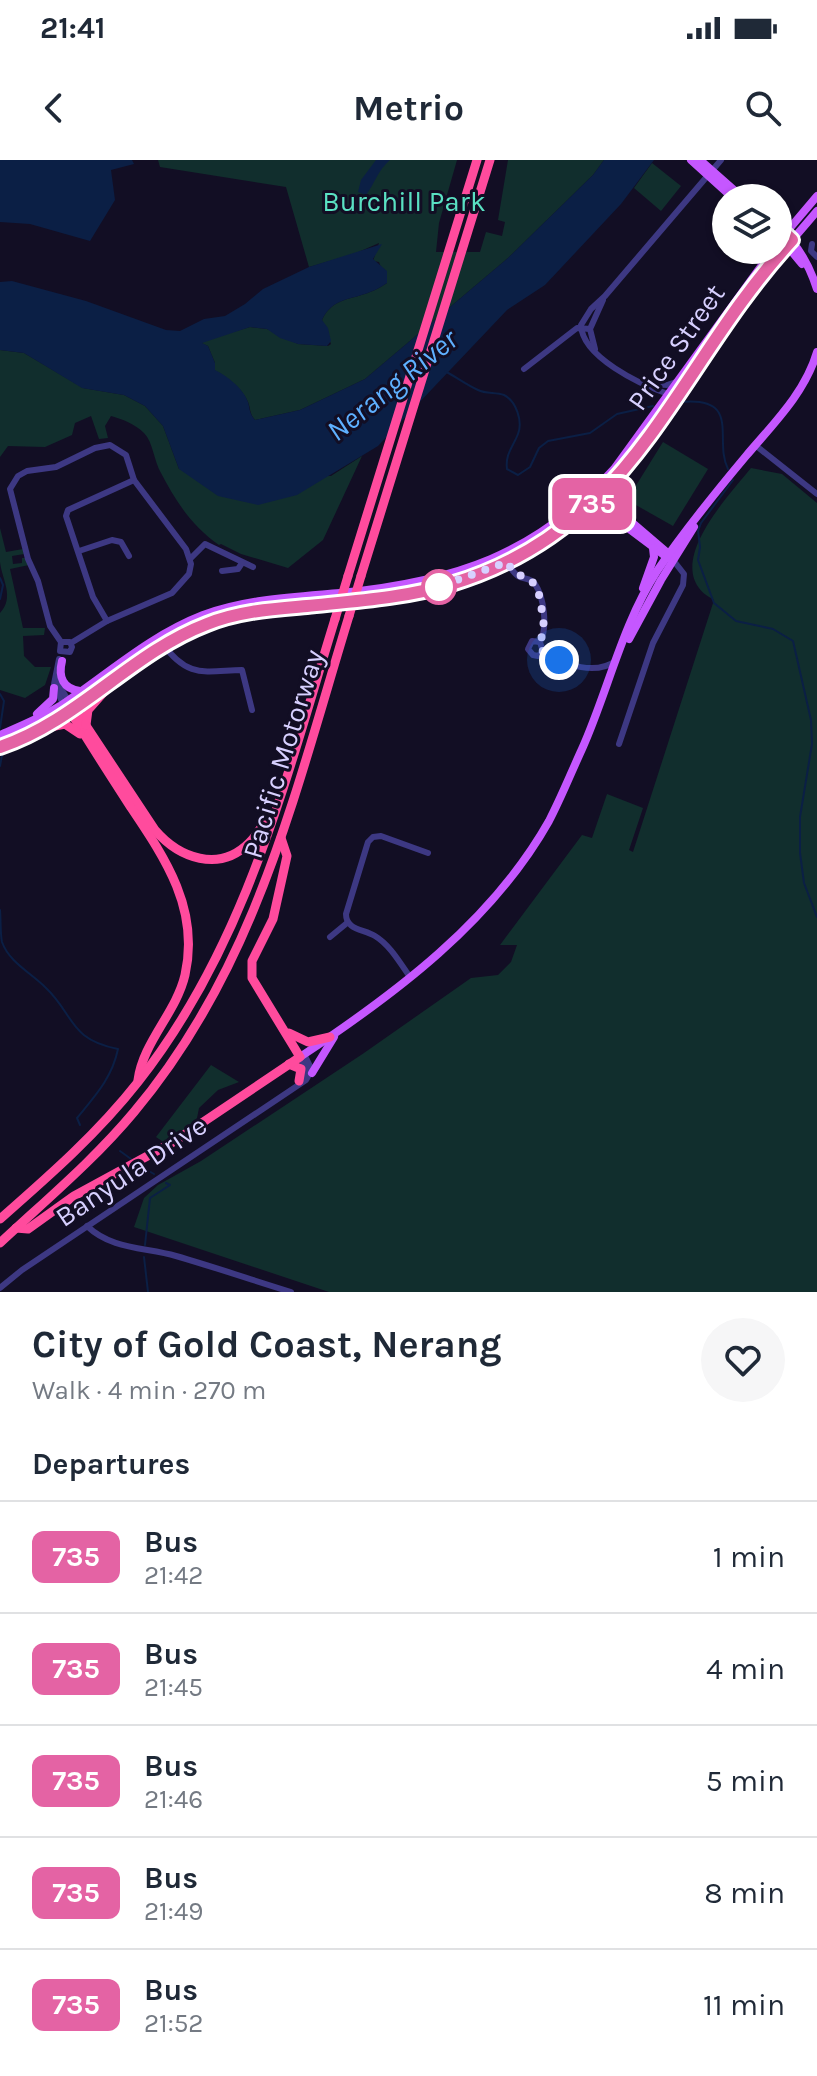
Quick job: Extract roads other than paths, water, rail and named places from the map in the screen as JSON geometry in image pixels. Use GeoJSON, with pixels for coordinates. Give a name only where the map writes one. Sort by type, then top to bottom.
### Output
{"type":"FeatureCollection","features":[{"type":"Feature","properties":{"kind":"highway","name":"Pacific Motorway"},"geometry":{"type":"LineString","coordinates":[[0,1219],[80,1147],[137,1083],[185,1017],[215,963],[246,896],[386,459],[477,160]]}},
{"type":"Feature","properties":{"kind":"highway","name":"Pacific Motorway"},"geometry":{"type":"LineString","coordinates":[[0,1243],[106,1144],[136,1110],[176,1057],[235,957],[281,838],[463,245],[492,160]]}},
{"type":"Feature","properties":{"kind":"highway"},"geometry":{"type":"LineString","coordinates":[[86,725],[88,710],[111,684]]}},
{"type":"Feature","properties":{"kind":"highway"},"geometry":{"type":"LineString","coordinates":[[73,711],[86,725],[155,830],[181,854],[205,860],[234,854],[252,840],[264,820],[275,811]]}},
{"type":"Feature","properties":{"kind":"highway"},"geometry":{"type":"LineString","coordinates":[[73,711],[91,745],[166,860],[179,889],[187,922],[188,957],[181,988],[140,1063],[137,1083]]}},
{"type":"Feature","properties":{"kind":"highway"},"geometry":{"type":"LineString","coordinates":[[45,728],[67,725],[91,745]]}},
{"type":"Feature","properties":{"kind":"highway"},"geometry":{"type":"LineString","coordinates":[[16,1228],[28,1229],[74,1196],[153,1154],[302,1055],[255,985],[252,970],[254,954],[267,933],[275,909],[287,856],[281,838]]}},
{"type":"Feature","properties":{"kind":"highway"},"geometry":{"type":"LineString","coordinates":[[285,1029],[304,1041],[330,1037]]}},
{"type":"Feature","properties":{"kind":"highway"},"geometry":{"type":"LineString","coordinates":[[289,1064],[301,1069],[299,1081]]}},
{"type":"Feature","properties":{"kind":"main road"},"geometry":{"type":"LineString","coordinates":[[691,160],[723,184]]}},
{"type":"Feature","properties":{"kind":"main road"},"geometry":{"type":"LineString","coordinates":[[700,160],[719,184]]}},
{"type":"Feature","properties":{"kind":"main road","name":"Price Street"},"geometry":{"type":"LineString","coordinates":[[792,227],[817,196]]}},
{"type":"Feature","properties":{"kind":"main road","name":"Price Street"},"geometry":{"type":"LineString","coordinates":[[792,231],[817,211]]}},
{"type":"Feature","properties":{"kind":"main road"},"geometry":{"type":"LineString","coordinates":[[792,248],[810,268],[817,289]]}},
{"type":"Feature","properties":{"kind":"main road","name":"Price Street"},"geometry":{"type":"LineString","coordinates":[[505,558],[548,538],[586,503],[763,264]]}},
{"type":"Feature","properties":{"kind":"main road","name":"Price Street"},"geometry":{"type":"LineString","coordinates":[[601,496],[654,433],[766,264]]}},
{"type":"Feature","properties":{"kind":"main road"},"geometry":{"type":"LineString","coordinates":[[618,658],[677,542],[797,395],[817,352]]}},
{"type":"Feature","properties":{"kind":"main road"},"geometry":{"type":"LineString","coordinates":[[668,394],[676,392],[692,374]]}},
{"type":"Feature","properties":{"kind":"main road"},"geometry":{"type":"LineString","coordinates":[[617,509],[616,495],[628,466]]}},
{"type":"Feature","properties":{"kind":"main road"},"geometry":{"type":"LineString","coordinates":[[586,503],[601,496],[647,533],[670,557]]}},
{"type":"Feature","properties":{"kind":"main road"},"geometry":{"type":"LineString","coordinates":[[586,503],[616,519],[653,548],[670,557]]}},
{"type":"Feature","properties":{"kind":"main road"},"geometry":{"type":"LineString","coordinates":[[635,612],[700,515]]}},
{"type":"Feature","properties":{"kind":"main road"},"geometry":{"type":"LineString","coordinates":[[647,533],[667,542],[677,542]]}},
{"type":"Feature","properties":{"kind":"main road"},"geometry":{"type":"LineString","coordinates":[[302,1055],[340,1031],[441,952],[482,911],[548,822],[583,747],[618,658],[654,557],[653,548]]}},
{"type":"Feature","properties":{"kind":"main road"},"geometry":{"type":"LineString","coordinates":[[0,735],[66,702],[158,636],[201,616],[248,603],[394,588],[452,575],[505,558]]}},
{"type":"Feature","properties":{"kind":"main road"},"geometry":{"type":"LineString","coordinates":[[0,747],[45,728],[73,711],[188,631],[232,615],[408,594],[463,580],[505,558]]}},
{"type":"Feature","properties":{"kind":"main road"},"geometry":{"type":"LineString","coordinates":[[62,661],[60,671],[63,683],[70,689],[80,691]]}},
{"type":"Feature","properties":{"kind":"main road"},"geometry":{"type":"LineString","coordinates":[[17,728],[47,706],[55,695],[54,688]]}},
{"type":"Feature","properties":{"kind":"main road"},"geometry":{"type":"LineString","coordinates":[[66,702],[73,711]]}},
{"type":"Feature","properties":{"kind":"main road"},"geometry":{"type":"LineString","coordinates":[[312,1073],[340,1031]]}},
{"type":"Feature","properties":{"kind":"street"},"geometry":{"type":"LineString","coordinates":[[668,394],[623,373],[602,358],[586,343],[581,328],[583,319],[721,160]]}},
{"type":"Feature","properties":{"kind":"street"},"geometry":{"type":"LineString","coordinates":[[812,244],[811,251],[817,257]]}},
{"type":"Feature","properties":{"kind":"street"},"geometry":{"type":"LineString","coordinates":[[602,358],[592,344],[590,329],[605,296]]}},
{"type":"Feature","properties":{"kind":"street"},"geometry":{"type":"LineString","coordinates":[[524,369],[572,331],[590,329]]}},
{"type":"Feature","properties":{"kind":"street"},"geometry":{"type":"LineString","coordinates":[[641,381],[667,385],[677,381]]}},
{"type":"Feature","properties":{"kind":"street"},"geometry":{"type":"LineString","coordinates":[[66,702],[54,688],[61,642],[50,628],[38,581],[28,559],[10,498],[12,483],[27,471],[56,467],[103,445],[119,448],[126,455],[134,480],[186,549],[190,559],[189,574],[172,593],[107,621],[71,643]]}},
{"type":"Feature","properties":{"kind":"street"},"geometry":{"type":"LineString","coordinates":[[755,445],[817,494]]}},
{"type":"Feature","properties":{"kind":"street"},"geometry":{"type":"LineString","coordinates":[[107,621],[93,597],[66,516],[68,510],[134,480]]}},
{"type":"Feature","properties":{"kind":"street"},"geometry":{"type":"LineString","coordinates":[[79,551],[112,540],[121,542],[129,556]]}},
{"type":"Feature","properties":{"kind":"street"},"geometry":{"type":"LineString","coordinates":[[190,559],[205,544],[253,567]]}},
{"type":"Feature","properties":{"kind":"street"},"geometry":{"type":"LineString","coordinates":[[619,744],[653,643],[683,585],[684,574],[670,557]]}},
{"type":"Feature","properties":{"kind":"street"},"geometry":{"type":"LineString","coordinates":[[505,558],[514,573],[530,579],[538,589],[544,630],[540,642],[543,652],[571,665],[603,672],[607,683]]}},
{"type":"Feature","properties":{"kind":"street"},"geometry":{"type":"LineString","coordinates":[[222,571],[238,569],[242,563]]}},
{"type":"Feature","properties":{"kind":"street"},"geometry":{"type":"LineString","coordinates":[[158,636],[174,659],[196,672],[242,670]]}},
{"type":"Feature","properties":{"kind":"street"},"geometry":{"type":"LineString","coordinates":[[540,642],[532,641],[528,649],[533,655],[543,652]]}},
{"type":"Feature","properties":{"kind":"street"},"geometry":{"type":"LineString","coordinates":[[61,642],[71,643]]}},
{"type":"Feature","properties":{"kind":"street"},"geometry":{"type":"LineString","coordinates":[[66,702],[58,683],[62,661],[70,652],[71,643]]}},
{"type":"Feature","properties":{"kind":"street"},"geometry":{"type":"LineString","coordinates":[[60,651],[70,652]]}},
{"type":"Feature","properties":{"kind":"street"},"geometry":{"type":"LineString","coordinates":[[596,669],[609,666],[618,658]]}},
{"type":"Feature","properties":{"kind":"street"},"geometry":{"type":"LineString","coordinates":[[247,659],[242,670],[252,710]]}},
{"type":"Feature","properties":{"kind":"street"},"geometry":{"type":"LineString","coordinates":[[347,923],[346,914],[370,839],[381,836],[428,853]]}},
{"type":"Feature","properties":{"kind":"street"},"geometry":{"type":"LineString","coordinates":[[347,923],[383,941],[410,977]]}},
{"type":"Feature","properties":{"kind":"street"},"geometry":{"type":"LineString","coordinates":[[330,937],[347,923]]}},
{"type":"Feature","properties":{"kind":"street"},"geometry":{"type":"LineString","coordinates":[[302,1055],[312,1067],[312,1073]]}},
{"type":"Feature","properties":{"kind":"street"},"geometry":{"type":"LineString","coordinates":[[299,1081],[307,1069],[302,1055]]}},
{"type":"Feature","properties":{"kind":"street","name":"Banyula Drive"},"geometry":{"type":"LineString","coordinates":[[0,1288],[312,1073]]}},
{"type":"Feature","properties":{"kind":"street","name":"Banyula Drive"},"geometry":{"type":"LineString","coordinates":[[288,1092],[299,1081]]}},
{"type":"Feature","properties":{"kind":"street"},"geometry":{"type":"LineString","coordinates":[[87,1226],[104,1240],[116,1244],[162,1252],[291,1292]]}},
{"type":"Feature","properties":{"kind":"water"},"geometry":{"type":"Polygon","coordinates":[[[0,160],[132,160],[134,164],[111,170],[115,200],[90,241],[30,224],[0,222],[0,160]]]}},
{"type":"Feature","properties":{"kind":"water"},"geometry":{"type":"Polygon","coordinates":[[[376,160],[390,160],[366,195],[358,192],[361,180],[376,160]]]}},
{"type":"Feature","properties":{"kind":"water","name":"Nerang River"},"geometry":{"type":"Polygon","coordinates":[[[604,160],[654,160],[621,204],[545,285],[507,310],[378,446],[297,495],[258,505],[218,496],[179,469],[163,426],[145,406],[124,395],[82,388],[24,353],[0,350],[0,282],[12,281],[86,301],[166,330],[180,331],[204,319],[225,316],[263,289],[309,267],[382,244],[373,259],[387,271],[387,283],[331,307],[322,320],[331,341],[327,346],[298,344],[280,338],[267,329],[250,327],[202,343],[208,346],[215,370],[242,392],[255,420],[300,410],[365,379],[508,258],[593,175],[604,160]]]}},
{"type":"Feature","properties":{"kind":"waterway","name":"Nerang River"},"geometry":{"type":"LineString","coordinates":[[445,371],[478,390],[504,395],[512,402],[519,418],[519,429],[508,455],[507,469],[518,475],[530,467],[539,448],[548,441],[590,433],[617,414],[653,406]]}},
{"type":"Feature","properties":{"kind":"waterway"},"geometry":{"type":"LineString","coordinates":[[680,402],[700,402],[712,406],[719,413],[728,469]]}},
{"type":"Feature","properties":{"kind":"waterway"},"geometry":{"type":"LineString","coordinates":[[733,480],[701,523],[698,560],[714,603],[736,621],[773,629],[793,641],[811,720],[812,744],[800,817],[800,853],[804,883],[817,917]]}},
{"type":"Feature","properties":{"kind":"waterway"},"geometry":{"type":"LineString","coordinates":[[0,578],[3,585],[0,599]]}},
{"type":"Feature","properties":{"kind":"waterway"},"geometry":{"type":"LineString","coordinates":[[0,694],[4,701],[0,728]]}},
{"type":"Feature","properties":{"kind":"waterway"},"geometry":{"type":"LineString","coordinates":[[0,766],[2,755]]}},
{"type":"Feature","properties":{"kind":"waterway"},"geometry":{"type":"LineString","coordinates":[[0,910],[2,942],[10,956],[55,997],[81,1032],[102,1045],[118,1049],[107,1078],[77,1118],[80,1125]]}},
{"type":"Feature","properties":{"kind":"waterway"},"geometry":{"type":"LineString","coordinates":[[120,1151],[131,1159]]}},
{"type":"Feature","properties":{"kind":"waterway"},"geometry":{"type":"LineString","coordinates":[[142,1167],[154,1174]]}},
{"type":"Feature","properties":{"kind":"waterway"},"geometry":{"type":"LineString","coordinates":[[145,1245],[150,1198],[170,1185],[166,1183]]}},
{"type":"Feature","properties":{"kind":"waterway"},"geometry":{"type":"LineString","coordinates":[[144,1257],[148,1292]]}},
{"type":"Feature","properties":{"kind":"park label","name":"Burchill Park"},"geometry":{"type":"Point","coordinates":[404,201]}}]}
